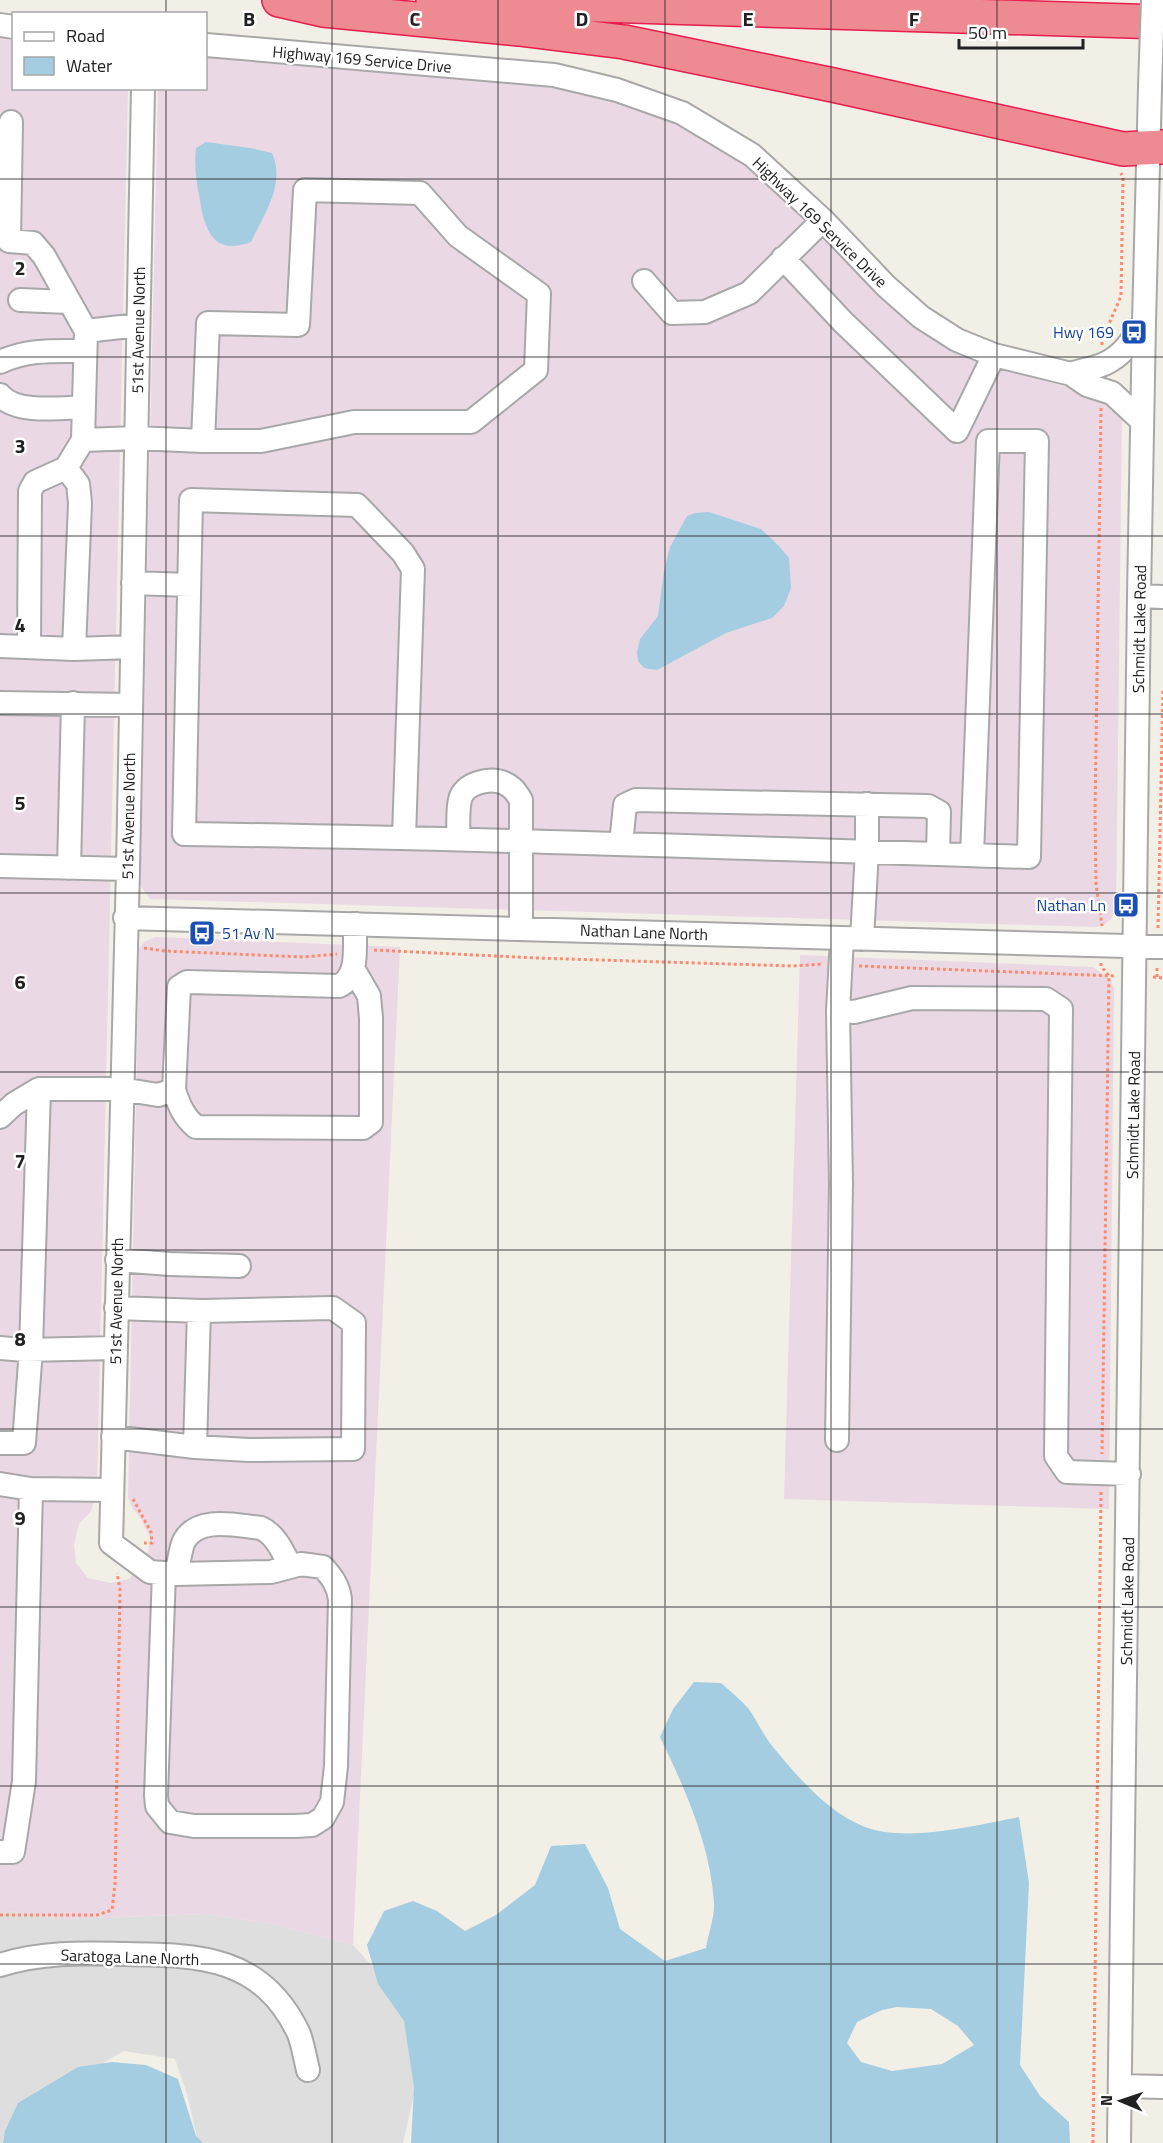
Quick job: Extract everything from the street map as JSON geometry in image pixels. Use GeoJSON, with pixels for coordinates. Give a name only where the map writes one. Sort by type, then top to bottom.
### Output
{"type":"FeatureCollection","features":[{"type":"Feature","properties":{"kind":"highway"},"geometry":{"type":"LineString","coordinates":[[279,0],[323,10],[530,30],[624,42],[1123,149],[1155,148]]}},
{"type":"Feature","properties":{"kind":"highway"},"geometry":{"type":"LineString","coordinates":[[433,0],[1163,22]]}},
{"type":"Feature","properties":{"kind":"street","name":"Schmidt Lake Road"},"geometry":{"type":"LineString","coordinates":[[1119,2143],[1129,1474],[1152,947],[1139,596],[1144,322],[1155,148],[1150,87],[1153,0]]}},
{"type":"Feature","properties":{"kind":"street","name":"Highway 169 Service Drive"},"geometry":{"type":"LineString","coordinates":[[207,45],[554,75],[617,90],[682,113],[752,155],[823,220],[886,286],[921,317],[957,340],[994,355],[1071,374],[1087,385],[1112,393],[1142,421]]}},
{"type":"Feature","properties":{"kind":"street","name":"51st Avenue North"},"geometry":{"type":"LineString","coordinates":[[111,1543],[124,944],[128,869],[143,90]]}},
{"type":"Feature","properties":{"kind":"street"},"geometry":{"type":"LineString","coordinates":[[12,122],[4,241],[33,243],[44,256],[69,302],[85,341],[82,440],[66,468],[35,482],[30,491],[29,647]]}},
{"type":"Feature","properties":{"kind":"street"},"geometry":{"type":"LineString","coordinates":[[82,440],[136,438],[203,441],[261,441],[354,422],[471,422],[536,370],[539,294],[458,236],[420,193],[305,190],[298,325],[208,323],[203,441]]}},
{"type":"Feature","properties":{"kind":"street"},"geometry":{"type":"LineString","coordinates":[[644,281],[672,313],[705,312],[750,293],[823,220]]}},
{"type":"Feature","properties":{"kind":"street"},"geometry":{"type":"LineString","coordinates":[[783,258],[843,322],[957,430],[994,355]]}},
{"type":"Feature","properties":{"kind":"street"},"geometry":{"type":"LineString","coordinates":[[20,300],[69,302]]}},
{"type":"Feature","properties":{"kind":"street"},"geometry":{"type":"LineString","coordinates":[[1071,374],[1102,365],[1118,357],[1144,322]]}},
{"type":"Feature","properties":{"kind":"street"},"geometry":{"type":"LineString","coordinates":[[0,362],[18,354],[85,341],[138,325]]}},
{"type":"Feature","properties":{"kind":"street"},"geometry":{"type":"LineString","coordinates":[[0,395],[6,402],[17,406],[83,407]]}},
{"type":"Feature","properties":{"kind":"street"},"geometry":{"type":"LineString","coordinates":[[404,837],[412,569],[403,553],[357,505],[191,500],[184,834],[458,838],[520,841],[938,854],[972,855],[1029,856],[1037,441],[988,441],[972,855]]}},
{"type":"Feature","properties":{"kind":"street"},"geometry":{"type":"LineString","coordinates":[[66,468],[78,484],[80,503],[74,649]]}},
{"type":"Feature","properties":{"kind":"street"},"geometry":{"type":"LineString","coordinates":[[133,583],[189,585]]}},
{"type":"Feature","properties":{"kind":"street"},"geometry":{"type":"LineString","coordinates":[[1139,596],[1163,597]]}},
{"type":"Feature","properties":{"kind":"street"},"geometry":{"type":"LineString","coordinates":[[0,646],[74,649],[132,647]]}},
{"type":"Feature","properties":{"kind":"street"},"geometry":{"type":"LineString","coordinates":[[0,703],[131,705]]}},
{"type":"Feature","properties":{"kind":"street"},"geometry":{"type":"LineString","coordinates":[[69,868],[73,703]]}},
{"type":"Feature","properties":{"kind":"street"},"geometry":{"type":"LineString","coordinates":[[458,838],[460,799],[465,789],[476,783],[502,782],[514,789],[521,800],[521,929]]}},
{"type":"Feature","properties":{"kind":"street"},"geometry":{"type":"LineString","coordinates":[[621,844],[625,805],[636,800],[867,804],[928,806],[939,812],[938,854]]}},
{"type":"Feature","properties":{"kind":"street"},"geometry":{"type":"LineString","coordinates":[[837,1440],[841,1184],[838,1011],[842,965],[852,938],[867,851],[867,804]]}},
{"type":"Feature","properties":{"kind":"street"},"geometry":{"type":"LineString","coordinates":[[0,866],[128,869]]}},
{"type":"Feature","properties":{"kind":"street","name":"Nathan Lane North"},"geometry":{"type":"LineString","coordinates":[[125,918],[1152,947]]}},
{"type":"Feature","properties":{"kind":"street"},"geometry":{"type":"LineString","coordinates":[[354,961],[369,996],[371,1122],[363,1128],[196,1127],[187,1119],[180,1108],[174,1090],[179,987],[187,982],[339,986],[346,983],[354,961],[355,924]]}},
{"type":"Feature","properties":{"kind":"street"},"geometry":{"type":"LineString","coordinates":[[838,1011],[854,1012],[912,998],[1046,999],[1061,1010],[1056,1456],[1067,1472],[1129,1474]]}},
{"type":"Feature","properties":{"kind":"street"},"geometry":{"type":"LineString","coordinates":[[0,1117],[14,1104],[39,1089],[121,1089],[158,1095],[174,1090]]}},
{"type":"Feature","properties":{"kind":"street"},"geometry":{"type":"LineString","coordinates":[[0,1443],[24,1443],[31,1349],[39,1089]]}},
{"type":"Feature","properties":{"kind":"street"},"geometry":{"type":"LineString","coordinates":[[117,1260],[239,1266]]}},
{"type":"Feature","properties":{"kind":"street"},"geometry":{"type":"LineString","coordinates":[[113,1437],[195,1447],[249,1450],[353,1449],[354,1323],[333,1308],[198,1311],[116,1308]]}},
{"type":"Feature","properties":{"kind":"street"},"geometry":{"type":"LineString","coordinates":[[195,1447],[198,1311]]}},
{"type":"Feature","properties":{"kind":"street"},"geometry":{"type":"LineString","coordinates":[[0,1348],[115,1348]]}},
{"type":"Feature","properties":{"kind":"street"},"geometry":{"type":"LineString","coordinates":[[0,1484],[31,1489],[112,1490]]}},
{"type":"Feature","properties":{"kind":"street"},"geometry":{"type":"LineString","coordinates":[[0,1852],[13,1852],[24,1782],[31,1489]]}},
{"type":"Feature","properties":{"kind":"street"},"geometry":{"type":"LineString","coordinates":[[111,1543],[150,1572],[170,1574],[271,1572],[301,1564],[323,1567],[338,1587],[340,1599],[336,1755],[332,1802],[323,1818],[312,1824],[295,1826],[194,1826],[170,1822],[157,1806],[170,1574],[183,1542],[189,1535],[197,1528],[214,1524],[261,1528],[268,1531],[279,1545],[290,1566]]}},
{"type":"Feature","properties":{"kind":"street","name":"Saratoga Lane North"},"geometry":{"type":"LineString","coordinates":[[1,1965],[41,1955],[75,1953],[183,1955],[212,1960],[240,1970],[264,1988],[285,2010],[299,2035],[308,2070]]}},
{"type":"Feature","properties":{"kind":"street"},"geometry":{"type":"LineString","coordinates":[[1120,2086],[1163,2087]]}},
{"type":"Feature","properties":{"kind":"path"},"geometry":{"type":"LineString","coordinates":[[1102,365],[1102,340],[1121,296],[1123,178],[1120,168]]}},
{"type":"Feature","properties":{"kind":"path"},"geometry":{"type":"LineString","coordinates":[[1093,2143],[1109,976],[1101,966],[1102,919],[1096,884],[1095,813],[1099,430],[1103,389]]}},
{"type":"Feature","properties":{"kind":"path"},"geometry":{"type":"LineString","coordinates":[[1157,978],[1152,947],[1163,690]]}},
{"type":"Feature","properties":{"kind":"path"},"geometry":{"type":"LineString","coordinates":[[124,944],[165,951],[354,961],[381,949],[536,958],[794,966],[821,964],[1109,976]]}},
{"type":"Feature","properties":{"kind":"path"},"geometry":{"type":"LineString","coordinates":[[0,1915],[97,1916],[112,1911],[115,1891],[120,1589],[111,1543]]}},
{"type":"Feature","properties":{"kind":"shaded area"},"geometry":{"type":"Polygon","coordinates":[[[0,39],[12,40],[12,90],[128,90],[97,1489],[91,1511],[79,1524],[74,1544],[76,1563],[88,1578],[111,1583],[129,1579],[148,1553],[150,1538],[128,1498],[139,949],[144,942],[155,937],[400,947],[353,1945],[273,1924],[208,1914],[62,1919],[8,1911],[0,1914],[0,39]]]}},
{"type":"Feature","properties":{"kind":"shaded area"},"geometry":{"type":"Polygon","coordinates":[[[207,54],[554,88],[629,105],[691,128],[775,184],[865,282],[908,321],[954,350],[996,368],[1108,398],[1122,418],[1116,910],[1104,925],[1097,927],[150,899],[140,885],[158,90],[207,90],[207,54]]]}},
{"type":"Feature","properties":{"kind":"shaded area"},"geometry":{"type":"Polygon","coordinates":[[[800,955],[1093,967],[1110,979],[1114,989],[1109,1509],[784,1499],[800,955]]]}},
{"type":"Feature","properties":{"kind":"shaded area"},"geometry":{"type":"Polygon","coordinates":[[[8,1911],[62,1919],[208,1914],[273,1924],[353,1945],[392,1988],[407,2031],[417,2082],[403,2143],[201,2143],[197,2138],[187,2094],[175,2059],[124,2051],[96,2067],[9,2143],[0,2143],[0,1914],[8,1911]]]}},
{"type":"Feature","properties":{"kind":"water"},"geometry":{"type":"Polygon","coordinates":[[[206,142],[272,153],[276,165],[275,187],[272,199],[251,242],[237,246],[227,245],[218,242],[207,228],[201,207],[195,160],[196,148],[206,142]]]}},
{"type":"Feature","properties":{"kind":"water"},"geometry":{"type":"Polygon","coordinates":[[[709,512],[761,529],[789,558],[791,588],[784,606],[772,618],[726,633],[657,670],[644,668],[638,661],[637,652],[640,639],[658,616],[670,547],[687,516],[709,512]]]}},
{"type":"Feature","properties":{"kind":"water"},"geometry":{"type":"Polygon","coordinates":[[[694,1682],[721,1683],[748,1708],[766,1738],[814,1793],[838,1812],[865,1827],[882,1831],[921,1833],[1019,1817],[1029,1883],[1020,2065],[1040,2096],[1069,2122],[1070,2143],[411,2143],[414,2087],[404,2021],[378,1984],[367,1945],[384,1911],[413,1901],[437,1911],[465,1931],[496,1915],[535,1885],[551,1846],[585,1844],[608,1888],[620,1929],[665,1961],[706,1948],[714,1908],[712,1880],[695,1817],[660,1737],[673,1709],[694,1682]],[[897,2007],[882,2010],[857,2022],[847,2043],[861,2062],[892,2071],[942,2064],[974,2045],[958,2026],[931,2009],[897,2007]]]}},
{"type":"Feature","properties":{"kind":"water"},"geometry":{"type":"Polygon","coordinates":[[[112,2062],[146,2065],[178,2079],[196,2136],[203,2143],[3,2143],[5,2131],[18,2103],[78,2067],[112,2062]]]}},
{"type":"Feature","properties":{"kind":"place","name":"Hwy 169"},"geometry":{"type":"Point","coordinates":[1134,332]}},
{"type":"Feature","properties":{"kind":"place","name":"Nathan Ln"},"geometry":{"type":"Point","coordinates":[1126,905]}},
{"type":"Feature","properties":{"kind":"place","name":"51 Av N"},"geometry":{"type":"Point","coordinates":[202,933]}}]}
